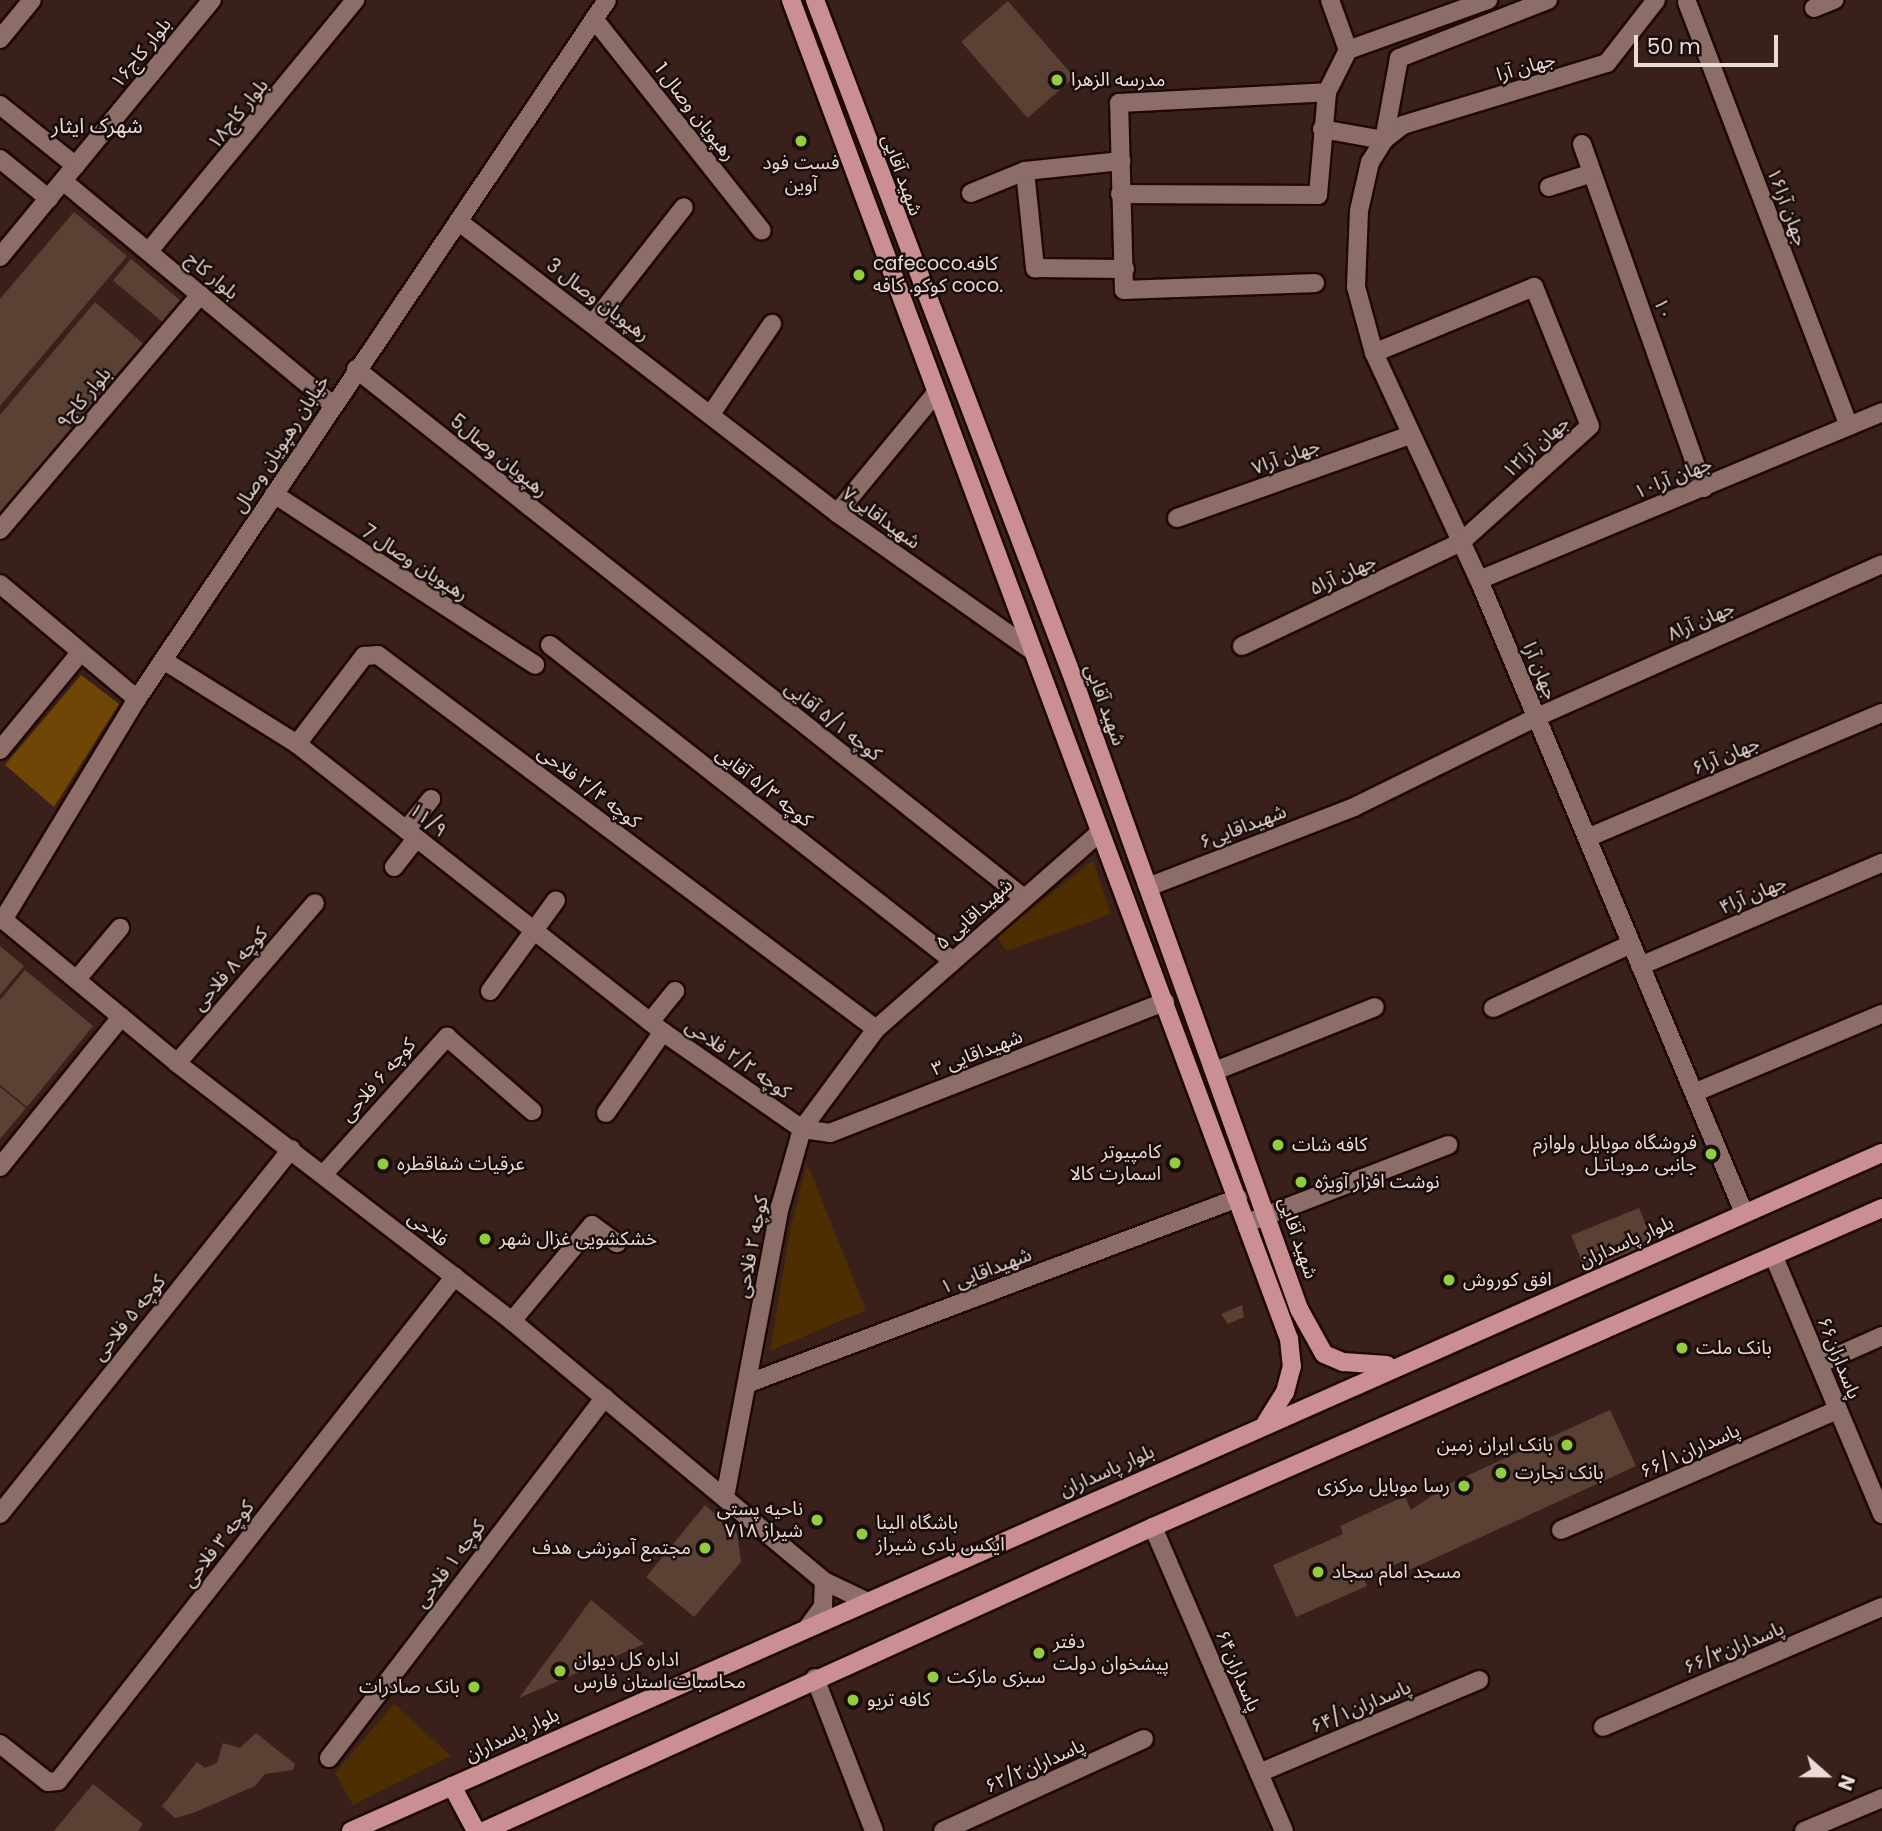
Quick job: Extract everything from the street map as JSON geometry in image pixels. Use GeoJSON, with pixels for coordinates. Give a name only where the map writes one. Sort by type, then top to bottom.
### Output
{"type":"FeatureCollection","features":[{"type":"Feature","properties":{"kind":"main road"},"geometry":{"type":"LineString","coordinates":[[791,0],[1031,650],[1247,1223],[1290,1353],[1285,1392],[1266,1423]]}},
{"type":"Feature","properties":{"kind":"main road","name":"شهید آقایی"},"geometry":{"type":"LineString","coordinates":[[815,0],[1148,887],[1316,1344]]}},
{"type":"Feature","properties":{"kind":"main road"},"geometry":{"type":"LineString","coordinates":[[878,234],[899,226]]}},
{"type":"Feature","properties":{"kind":"main road","name":"بلوار پاسداران"},"geometry":{"type":"LineString","coordinates":[[351,1831],[1266,1423],[1882,1153]]}},
{"type":"Feature","properties":{"kind":"main road"},"geometry":{"type":"LineString","coordinates":[[484,1831],[815,1678],[1153,1527],[1882,1208]]}},
{"type":"Feature","properties":{"kind":"main road"},"geometry":{"type":"LineString","coordinates":[[1290,1353],[1306,1360],[1316,1344],[1343,1362],[1398,1365]]}},
{"type":"Feature","properties":{"kind":"main road"},"geometry":{"type":"LineString","coordinates":[[452,1786],[476,1831]]}},
{"type":"Feature","properties":{"kind":"street"},"geometry":{"type":"LineString","coordinates":[[0,39],[32,0]]}},
{"type":"Feature","properties":{"kind":"street","name":"بلوار کاج۱۶"},"geometry":{"type":"LineString","coordinates":[[0,257],[212,0]]}},
{"type":"Feature","properties":{"kind":"street","name":"بلوار کاج۱۸"},"geometry":{"type":"LineString","coordinates":[[149,251],[355,0]]}},
{"type":"Feature","properties":{"kind":"street","name":"خیابان رهپویان وصال"},"geometry":{"type":"LineString","coordinates":[[2,918],[137,699],[332,404],[607,0]]}},
{"type":"Feature","properties":{"kind":"street"},"geometry":{"type":"LineString","coordinates":[[1330,0],[1348,50]]}},
{"type":"Feature","properties":{"kind":"street"},"geometry":{"type":"LineString","coordinates":[[1120,194],[1318,195],[1327,92],[1348,50],[1462,4],[1488,0]]}},
{"type":"Feature","properties":{"kind":"street","name":"جهان آرا"},"geometry":{"type":"LineString","coordinates":[[1548,0],[1399,58],[1384,139],[1370,162],[1355,250],[1356,287],[1374,353],[1479,580],[1640,966],[1696,1092],[1744,1213]]}},
{"type":"Feature","properties":{"kind":"street","name":"جهان آرا"},"geometry":{"type":"LineString","coordinates":[[1384,139],[1403,125],[1607,63],[1656,0]]}},
{"type":"Feature","properties":{"kind":"street"},"geometry":{"type":"LineString","coordinates":[[1814,8],[1834,0]]}},
{"type":"Feature","properties":{"kind":"street","name":"جهان آرا۱۶"},"geometry":{"type":"LineString","coordinates":[[1687,2],[1849,426]]}},
{"type":"Feature","properties":{"kind":"street","name":"1 رهپویان وصال"},"geometry":{"type":"LineString","coordinates":[[594,19],[762,231]]}},
{"type":"Feature","properties":{"kind":"street"},"geometry":{"type":"LineString","coordinates":[[1315,283],[1124,290],[1119,103],[1327,92]]}},
{"type":"Feature","properties":{"kind":"street"},"geometry":{"type":"LineString","coordinates":[[0,104],[76,166]]}},
{"type":"Feature","properties":{"kind":"street"},"geometry":{"type":"LineString","coordinates":[[1322,129],[1384,139]]}},
{"type":"Feature","properties":{"kind":"street","name":"۱۰"},"geometry":{"type":"LineString","coordinates":[[1582,144],[1704,488]]}},
{"type":"Feature","properties":{"kind":"street"},"geometry":{"type":"LineString","coordinates":[[0,159],[49,199]]}},
{"type":"Feature","properties":{"kind":"street"},"geometry":{"type":"LineString","coordinates":[[971,193],[1025,171],[1121,161]]}},
{"type":"Feature","properties":{"kind":"street"},"geometry":{"type":"LineString","coordinates":[[1025,171],[1035,268],[1125,269]]}},
{"type":"Feature","properties":{"kind":"street"},"geometry":{"type":"LineString","coordinates":[[1549,187],[1592,173]]}},
{"type":"Feature","properties":{"kind":"street","name":"بلوار کاج"},"geometry":{"type":"LineString","coordinates":[[63,181],[332,404]]}},
{"type":"Feature","properties":{"kind":"street"},"geometry":{"type":"LineString","coordinates":[[593,323],[684,207]]}},
{"type":"Feature","properties":{"kind":"street","name":"3 رهپویان وصال"},"geometry":{"type":"LineString","coordinates":[[458,221],[711,414]]}},
{"type":"Feature","properties":{"kind":"street","name":"جهان آرا۱۲"},"geometry":{"type":"LineString","coordinates":[[1374,353],[1534,287],[1590,426],[1461,542]]}},
{"type":"Feature","properties":{"kind":"street","name":"بلوار کاج۹"},"geometry":{"type":"LineString","coordinates":[[0,530],[200,295]]}},
{"type":"Feature","properties":{"kind":"street"},"geometry":{"type":"LineString","coordinates":[[711,414],[772,324]]}},
{"type":"Feature","properties":{"kind":"street","name":"رهپویان وصال5"},"geometry":{"type":"LineString","coordinates":[[356,369],[615,576]]}},
{"type":"Feature","properties":{"kind":"street"},"geometry":{"type":"LineString","coordinates":[[837,513],[936,393]]}},
{"type":"Feature","properties":{"kind":"street","name":"جهان آرا۱۰"},"geometry":{"type":"LineString","coordinates":[[1479,580],[1882,412]]}},
{"type":"Feature","properties":{"kind":"street","name":"شهیداقایی۷"},"geometry":{"type":"LineString","coordinates":[[711,414],[837,513],[1031,650]]}},
{"type":"Feature","properties":{"kind":"street","name":"جهان آرا۷"},"geometry":{"type":"LineString","coordinates":[[1177,518],[1410,435]]}},
{"type":"Feature","properties":{"kind":"street","name":"7 رهپویان وصال"},"geometry":{"type":"LineString","coordinates":[[274,494],[535,664]]}},
{"type":"Feature","properties":{"kind":"street","name":"جهان آرا۵"},"geometry":{"type":"LineString","coordinates":[[1242,646],[1461,542]]}},
{"type":"Feature","properties":{"kind":"street","name":"جهان آرا۸"},"geometry":{"type":"LineString","coordinates":[[1354,807],[1537,717],[1882,564]]}},
{"type":"Feature","properties":{"kind":"street","name":"کوچه ۵/۱ آقایی"},"geometry":{"type":"LineString","coordinates":[[615,576],[1024,898]]}},
{"type":"Feature","properties":{"kind":"street"},"geometry":{"type":"LineString","coordinates":[[0,584],[137,699]]}},
{"type":"Feature","properties":{"kind":"street","name":"کوچه ۵/۳ آقایی"},"geometry":{"type":"LineString","coordinates":[[550,645],[953,961]]}},
{"type":"Feature","properties":{"kind":"street"},"geometry":{"type":"LineString","coordinates":[[0,750],[80,653]]}},
{"type":"Feature","properties":{"kind":"street","name":"کوچه ۲/۴ فلاحی"},"geometry":{"type":"LineString","coordinates":[[297,744],[364,656],[378,655],[876,1029]]}},
{"type":"Feature","properties":{"kind":"street","name":"۱۱/۹"},"geometry":{"type":"LineString","coordinates":[[163,660],[297,744],[534,927],[657,1027]]}},
{"type":"Feature","properties":{"kind":"street","name":"جهان آرا۶"},"geometry":{"type":"LineString","coordinates":[[1587,838],[1882,713]]}},
{"type":"Feature","properties":{"kind":"street"},"geometry":{"type":"LineString","coordinates":[[394,866],[431,799]]}},
{"type":"Feature","properties":{"kind":"street","name":"شهیداقایی۶"},"geometry":{"type":"LineString","coordinates":[[1148,887],[1354,807]]}},
{"type":"Feature","properties":{"kind":"street","name":"۵ شهیداقایی"},"geometry":{"type":"LineString","coordinates":[[876,1029],[1100,832]]}},
{"type":"Feature","properties":{"kind":"street","name":"جهان آرا۴"},"geometry":{"type":"LineString","coordinates":[[1640,966],[1882,863]]}},
{"type":"Feature","properties":{"kind":"street"},"geometry":{"type":"LineString","coordinates":[[490,991],[556,900]]}},
{"type":"Feature","properties":{"kind":"street","name":"کوچه ۸ فلاحی"},"geometry":{"type":"LineString","coordinates":[[177,1063],[315,903]]}},
{"type":"Feature","properties":{"kind":"street","name":"فلاحی"},"geometry":{"type":"LineString","coordinates":[[2,918],[177,1063],[512,1321],[824,1581],[868,1602]]}},
{"type":"Feature","properties":{"kind":"street"},"geometry":{"type":"LineString","coordinates":[[77,979],[120,928]]}},
{"type":"Feature","properties":{"kind":"street"},"geometry":{"type":"LineString","coordinates":[[1493,1008],[1631,944]]}},
{"type":"Feature","properties":{"kind":"street"},"geometry":{"type":"LineString","coordinates":[[657,1027],[675,991]]}},
{"type":"Feature","properties":{"kind":"street","name":"۳ شهیداقایی"},"geometry":{"type":"LineString","coordinates":[[802,1129],[830,1133],[1165,1002]]}},
{"type":"Feature","properties":{"kind":"street"},"geometry":{"type":"LineString","coordinates":[[1215,1071],[1375,1007]]}},
{"type":"Feature","properties":{"kind":"street"},"geometry":{"type":"LineString","coordinates":[[1696,1092],[1882,1014]]}},
{"type":"Feature","properties":{"kind":"street"},"geometry":{"type":"LineString","coordinates":[[0,1167],[121,1017]]}},
{"type":"Feature","properties":{"kind":"street","name":"کوچه ۲/۲ فلاحی"},"geometry":{"type":"LineString","coordinates":[[606,1113],[657,1027],[802,1129]]}},
{"type":"Feature","properties":{"kind":"street","name":"کوچه ۲ فلاحی"},"geometry":{"type":"LineString","coordinates":[[725,1497],[749,1383],[780,1207],[802,1129],[876,1029]]}},
{"type":"Feature","properties":{"kind":"street","name":"کوچه ۶ فلاحی"},"geometry":{"type":"LineString","coordinates":[[323,1175],[447,1037],[532,1111]]}},
{"type":"Feature","properties":{"kind":"street"},"geometry":{"type":"LineString","coordinates":[[1247,1223],[1448,1145]]}},
{"type":"Feature","properties":{"kind":"street","name":"کوچه ۵ فلاحی"},"geometry":{"type":"LineString","coordinates":[[0,1514],[291,1149]]}},
{"type":"Feature","properties":{"kind":"street","name":"۱ شهیداقایی"},"geometry":{"type":"LineString","coordinates":[[749,1383],[1238,1198]]}},
{"type":"Feature","properties":{"kind":"street"},"geometry":{"type":"LineString","coordinates":[[512,1321],[593,1225],[617,1242]]}},
{"type":"Feature","properties":{"kind":"street","name":"پاسداران۶۶"},"geometry":{"type":"LineString","coordinates":[[1774,1257],[1837,1410],[1878,1491],[1882,1514]]}},
{"type":"Feature","properties":{"kind":"street","name":"کوچه ۳ فلاحی"},"geometry":{"type":"LineString","coordinates":[[0,1744],[48,1782],[58,1781],[455,1276]]}},
{"type":"Feature","properties":{"kind":"street"},"geometry":{"type":"LineString","coordinates":[[1819,1364],[1882,1336]]}},
{"type":"Feature","properties":{"kind":"street","name":"کوچه ۱ فلاحی"},"geometry":{"type":"LineString","coordinates":[[329,1758],[605,1397]]}},
{"type":"Feature","properties":{"kind":"street","name":"پاسداران۶۶/۱"},"geometry":{"type":"LineString","coordinates":[[1561,1531],[1837,1410]]}},
{"type":"Feature","properties":{"kind":"street","name":"پاسداران۶۴"},"geometry":{"type":"LineString","coordinates":[[1153,1527],[1284,1831]]}},
{"type":"Feature","properties":{"kind":"street"},"geometry":{"type":"LineString","coordinates":[[808,1627],[823,1606],[824,1581]]}},
{"type":"Feature","properties":{"kind":"street","name":"پاسداران۶۶/۳"},"geometry":{"type":"LineString","coordinates":[[1603,1727],[1882,1607]]}},
{"type":"Feature","properties":{"kind":"street"},"geometry":{"type":"LineString","coordinates":[[815,1678],[874,1831]]}},
{"type":"Feature","properties":{"kind":"street","name":"پاسداران۶۴/۱"},"geometry":{"type":"LineString","coordinates":[[1259,1773],[1479,1679]]}},
{"type":"Feature","properties":{"kind":"street","name":"پاسداران۶۲/۲"},"geometry":{"type":"LineString","coordinates":[[943,1831],[1144,1740]]}},
{"type":"Feature","properties":{"kind":"street"},"geometry":{"type":"LineString","coordinates":[[1804,1831],[1882,1798]]}},
{"type":"Feature","properties":{"kind":"shaded area"},"geometry":{"type":"Polygon","coordinates":[[[81,675],[119,704],[54,807],[5,765],[81,675]]]}},
{"type":"Feature","properties":{"kind":"shaded area"},"geometry":{"type":"Polygon","coordinates":[[[1093,860],[1111,914],[1007,951],[997,937],[1093,860]]]}},
{"type":"Feature","properties":{"kind":"shaded area"},"geometry":{"type":"Polygon","coordinates":[[[807,1163],[866,1310],[770,1351],[790,1231],[807,1163]]]}},
{"type":"Feature","properties":{"kind":"shaded area"},"geometry":{"type":"Polygon","coordinates":[[[394,1704],[451,1756],[353,1805],[335,1773],[394,1704]]]}},
{"type":"Feature","properties":{"kind":"building"},"geometry":{"type":"Polygon","coordinates":[[[1008,1],[1074,77],[1027,118],[961,42],[1008,1]]]}},
{"type":"Feature","properties":{"kind":"building"},"geometry":{"type":"Polygon","coordinates":[[[74,212],[127,256],[0,406],[0,299],[74,212]]]}},
{"type":"Feature","properties":{"kind":"building"},"geometry":{"type":"Polygon","coordinates":[[[131,259],[183,303],[165,324],[113,280],[131,259]]]}},
{"type":"Feature","properties":{"kind":"building"},"geometry":{"type":"Polygon","coordinates":[[[95,302],[147,347],[0,523],[0,415],[95,302]]]}},
{"type":"Feature","properties":{"kind":"building"},"geometry":{"type":"Polygon","coordinates":[[[0,946],[24,966],[0,995],[0,946]]]}},
{"type":"Feature","properties":{"kind":"building"},"geometry":{"type":"Polygon","coordinates":[[[25,970],[93,1026],[27,1107],[0,1085],[0,1000],[25,970]]]}},
{"type":"Feature","properties":{"kind":"building"},"geometry":{"type":"Polygon","coordinates":[[[0,1087],[26,1108],[0,1139],[0,1087]]]}},
{"type":"Feature","properties":{"kind":"building"},"geometry":{"type":"Polygon","coordinates":[[[1639,1208],[1653,1243],[1586,1271],[1571,1235],[1639,1208]]]}},
{"type":"Feature","properties":{"kind":"building"},"geometry":{"type":"Polygon","coordinates":[[[1242,1305],[1244,1317],[1228,1324],[1221,1314],[1242,1305]]]}},
{"type":"Feature","properties":{"kind":"building"},"geometry":{"type":"Polygon","coordinates":[[[1610,1410],[1636,1466],[1407,1571],[1403,1561],[1364,1579],[1367,1586],[1296,1617],[1273,1565],[1343,1534],[1340,1526],[1405,1496],[1411,1510],[1449,1484],[1610,1410]]]}},
{"type":"Feature","properties":{"kind":"building","name":"مجتمع آموزشی هدف"},"geometry":{"type":"Polygon","coordinates":[[[705,1505],[737,1533],[741,1562],[694,1617],[646,1577],[705,1505]]]}},
{"type":"Feature","properties":{"kind":"building","name":"اداره کل دیوان محاسبات استان فارس"},"geometry":{"type":"Polygon","coordinates":[[[591,1600],[644,1644],[519,1698],[591,1600]]]}},
{"type":"Feature","properties":{"kind":"building"},"geometry":{"type":"Polygon","coordinates":[[[256,1733],[295,1764],[293,1770],[265,1774],[255,1786],[175,1818],[162,1806],[197,1762],[205,1768],[217,1763],[223,1743],[240,1748],[256,1733]]]}},
{"type":"Feature","properties":{"kind":"building"},"geometry":{"type":"Polygon","coordinates":[[[93,1784],[143,1824],[138,1831],[54,1831],[93,1784]]]}},
{"type":"Feature","properties":{"kind":"place","name":"مدرسه الزهرا"},"geometry":{"type":"Point","coordinates":[1057,80]}},
{"type":"Feature","properties":{"kind":"place","name":"فست فود آوین"},"geometry":{"type":"Point","coordinates":[801,141]}},
{"type":"Feature","properties":{"kind":"place","name":"cafecoco.کافه کوکو. کافه coco."},"geometry":{"type":"Point","coordinates":[859,275]}},
{"type":"Feature","properties":{"kind":"place","name":"کافه شات"},"geometry":{"type":"Point","coordinates":[1278,1145]}},
{"type":"Feature","properties":{"kind":"place","name":"فروشگاه موبایل ولوازم جانبی مـوبـاتـل"},"geometry":{"type":"Point","coordinates":[1711,1154]}},
{"type":"Feature","properties":{"kind":"place","name":"کامپیوتر اسمارت کالا"},"geometry":{"type":"Point","coordinates":[1175,1163]}},
{"type":"Feature","properties":{"kind":"place","name":"عرقیات شفاقطره"},"geometry":{"type":"Point","coordinates":[383,1164]}},
{"type":"Feature","properties":{"kind":"place","name":"نوشت افزار آویژه"},"geometry":{"type":"Point","coordinates":[1301,1182]}},
{"type":"Feature","properties":{"kind":"place","name":"خشکشویی غزال شهر"},"geometry":{"type":"Point","coordinates":[485,1239]}},
{"type":"Feature","properties":{"kind":"place","name":"افق کوروش"},"geometry":{"type":"Point","coordinates":[1449,1280]}},
{"type":"Feature","properties":{"kind":"place","name":"بانک ملت"},"geometry":{"type":"Point","coordinates":[1682,1348]}},
{"type":"Feature","properties":{"kind":"place","name":"بانک ایران زمین"},"geometry":{"type":"Point","coordinates":[1567,1445]}},
{"type":"Feature","properties":{"kind":"place","name":"بانک تجارت"},"geometry":{"type":"Point","coordinates":[1501,1473]}},
{"type":"Feature","properties":{"kind":"place","name":"رسا موبایل مرکزی"},"geometry":{"type":"Point","coordinates":[1464,1486]}},
{"type":"Feature","properties":{"kind":"place","name":"ناحیه پستی ۷۱۸ شیراز"},"geometry":{"type":"Point","coordinates":[817,1520]}},
{"type":"Feature","properties":{"kind":"place","name":"باشگاه الینا ایکس بادی شیراز"},"geometry":{"type":"Point","coordinates":[862,1534]}},
{"type":"Feature","properties":{"kind":"place","name":"مجتمع آموزشی هدف"},"geometry":{"type":"Point","coordinates":[705,1548]}},
{"type":"Feature","properties":{"kind":"place","name":"مسجد امام سجاد"},"geometry":{"type":"Point","coordinates":[1318,1572]}},
{"type":"Feature","properties":{"kind":"place","name":"دفتر پیشخوان دولت"},"geometry":{"type":"Point","coordinates":[1039,1653]}},
{"type":"Feature","properties":{"kind":"place","name":"اداره کل دیوان محاسبات استان فارس"},"geometry":{"type":"Point","coordinates":[560,1671]}},
{"type":"Feature","properties":{"kind":"place","name":"سبزی مارکت"},"geometry":{"type":"Point","coordinates":[933,1677]}},
{"type":"Feature","properties":{"kind":"place","name":"بانک صادرات"},"geometry":{"type":"Point","coordinates":[474,1687]}},
{"type":"Feature","properties":{"kind":"place","name":"کافه تریو"},"geometry":{"type":"Point","coordinates":[853,1700]}},
{"type":"Feature","properties":{"kind":"district","name":"شهرک ایثار"},"geometry":{"type":"Point","coordinates":[97,126]}}]}
